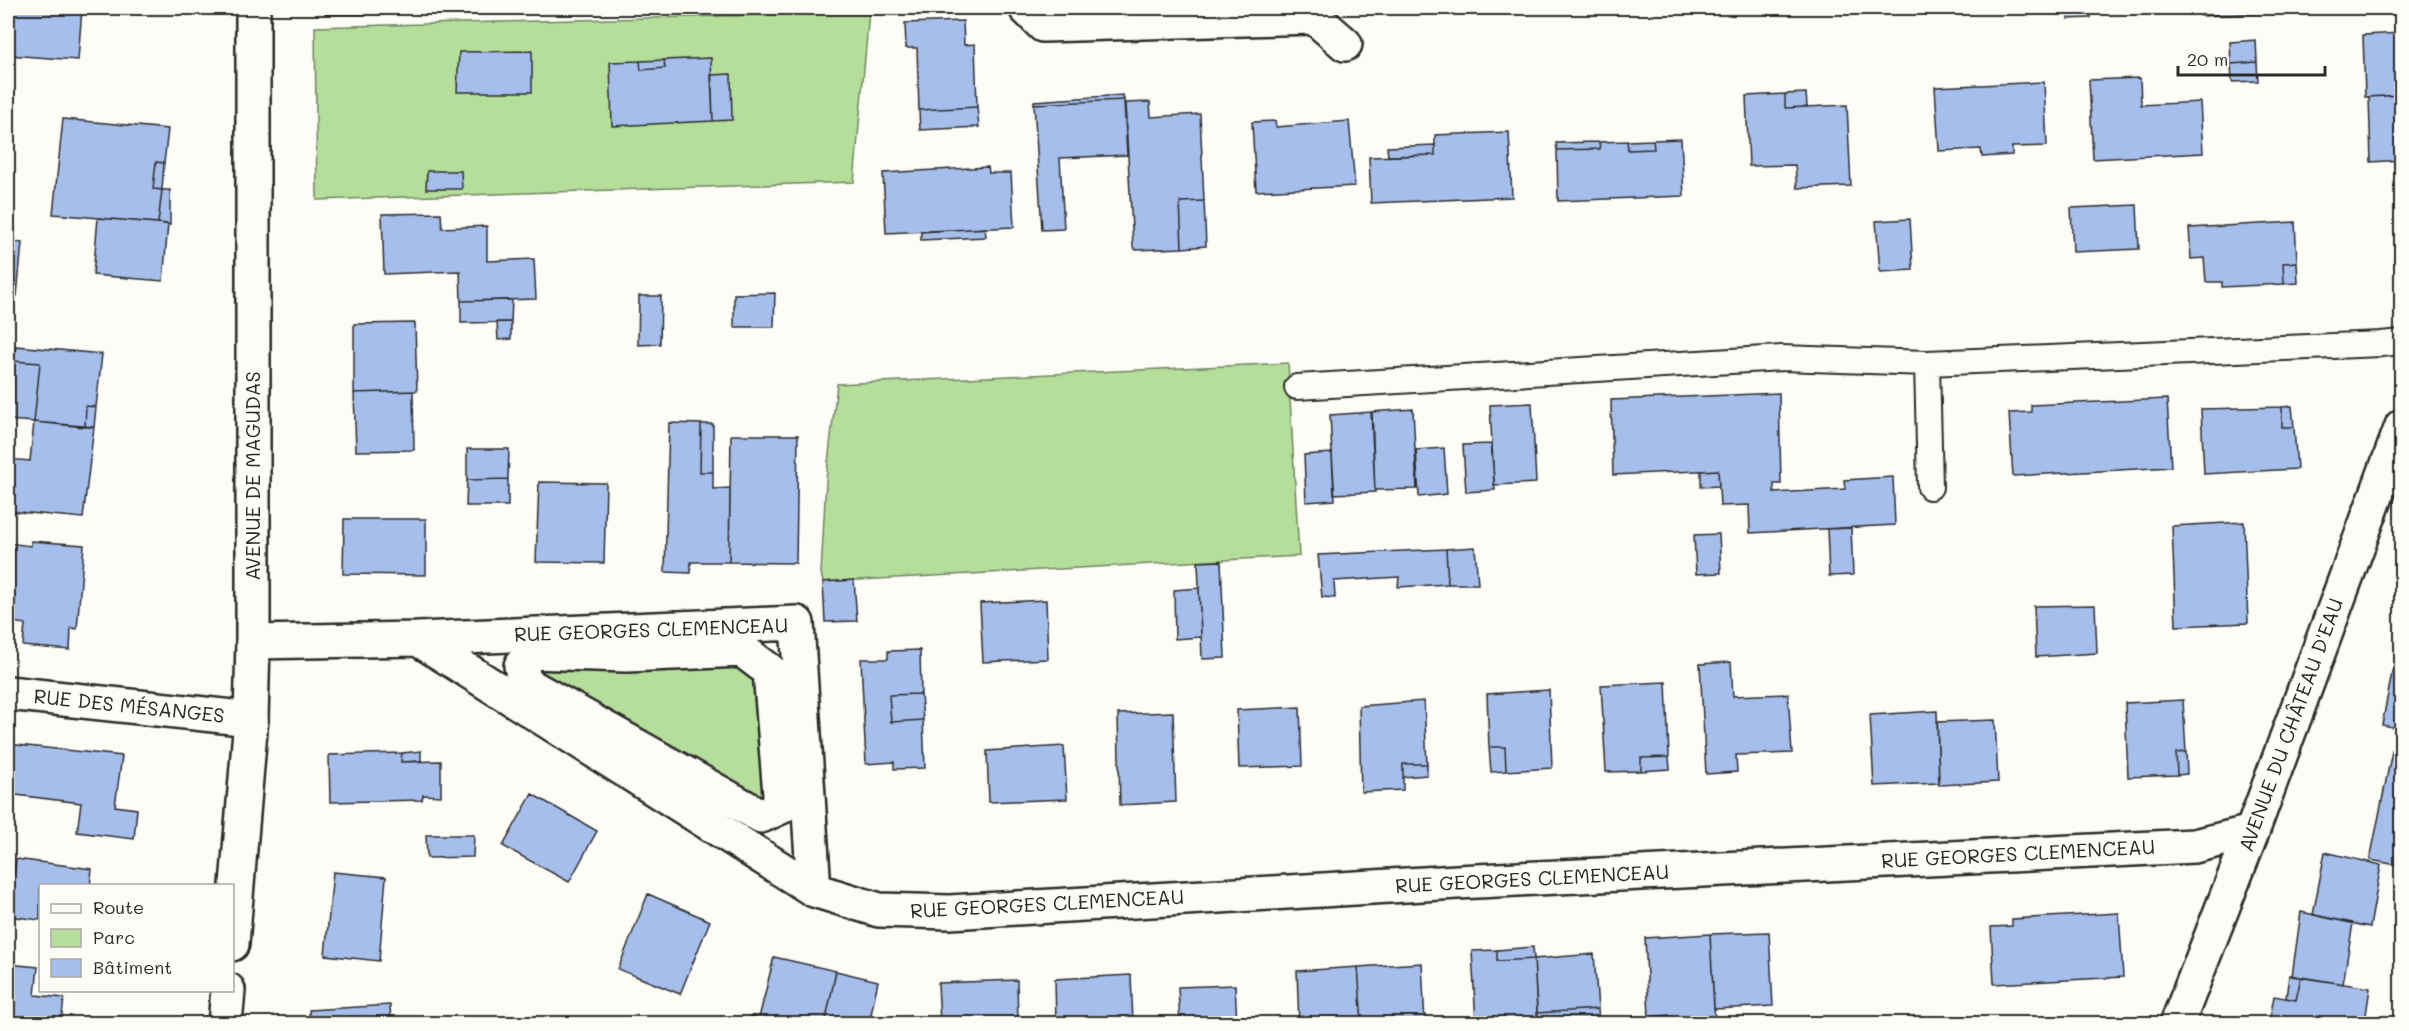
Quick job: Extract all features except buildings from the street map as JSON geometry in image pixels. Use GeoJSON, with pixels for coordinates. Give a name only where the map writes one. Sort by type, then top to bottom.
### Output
{"type":"FeatureCollection","features":[{"type":"Feature","properties":{"kind":"street","name":"AVENUE DE MAGUDAS"},"geometry":{"type":"LineString","coordinates":[[234,920],[251,719],[253,642],[253,8]]}},
{"type":"Feature","properties":{"kind":"street"},"geometry":{"type":"LineString","coordinates":[[1026,8],[1043,25],[1314,17],[1345,44]]}},
{"type":"Feature","properties":{"kind":"street","name":"AVENUE DU CHÂTEAU D'EAU"},"geometry":{"type":"LineString","coordinates":[[2177,1023],[2252,832],[2398,444]]}},
{"type":"Feature","properties":{"kind":"street","name":"RUE GEORGES CLEMENCEAU"},"geometry":{"type":"LineString","coordinates":[[253,642],[418,639],[797,623],[814,890]]}},
{"type":"Feature","properties":{"kind":"street","name":"RUE GEORGES CLEMENCEAU"},"geometry":{"type":"LineString","coordinates":[[418,639],[814,890],[879,910],[950,912],[1446,883],[2194,846],[2252,832]]}},
{"type":"Feature","properties":{"kind":"street","name":"RUE GEORGES CLEMENCEAU"},"geometry":{"type":"LineString","coordinates":[[742,650],[770,671],[781,807],[761,816],[525,683],[521,666],[530,652],[627,655],[742,650]]}},
{"type":"Feature","properties":{"kind":"street","name":"RUE DES MÉSANGES"},"geometry":{"type":"LineString","coordinates":[[8,693],[251,719]]}},
{"type":"Feature","properties":{"kind":"street"},"geometry":{"type":"LineString","coordinates":[[225,1023],[228,992]]}},
{"type":"Feature","properties":{"kind":"lane"},"geometry":{"type":"LineString","coordinates":[[1297,387],[1782,358],[1927,363],[2381,345],[2402,342]]}},
{"type":"Feature","properties":{"kind":"lane"},"geometry":{"type":"LineString","coordinates":[[1927,363],[1930,487]]}},
{"type":"Feature","properties":{"kind":"green space"},"geometry":{"type":"Polygon","coordinates":[[[869,12],[854,182],[317,200],[315,27],[869,12]]]}},
{"type":"Feature","properties":{"kind":"green space"},"geometry":{"type":"Polygon","coordinates":[[[1288,363],[1299,556],[823,582],[821,573],[826,481],[837,384],[1288,363]]]}},
{"type":"Feature","properties":{"kind":"green space"},"geometry":{"type":"Polygon","coordinates":[[[730,655],[764,685],[772,804],[541,680],[537,667],[730,655]]]}}]}
